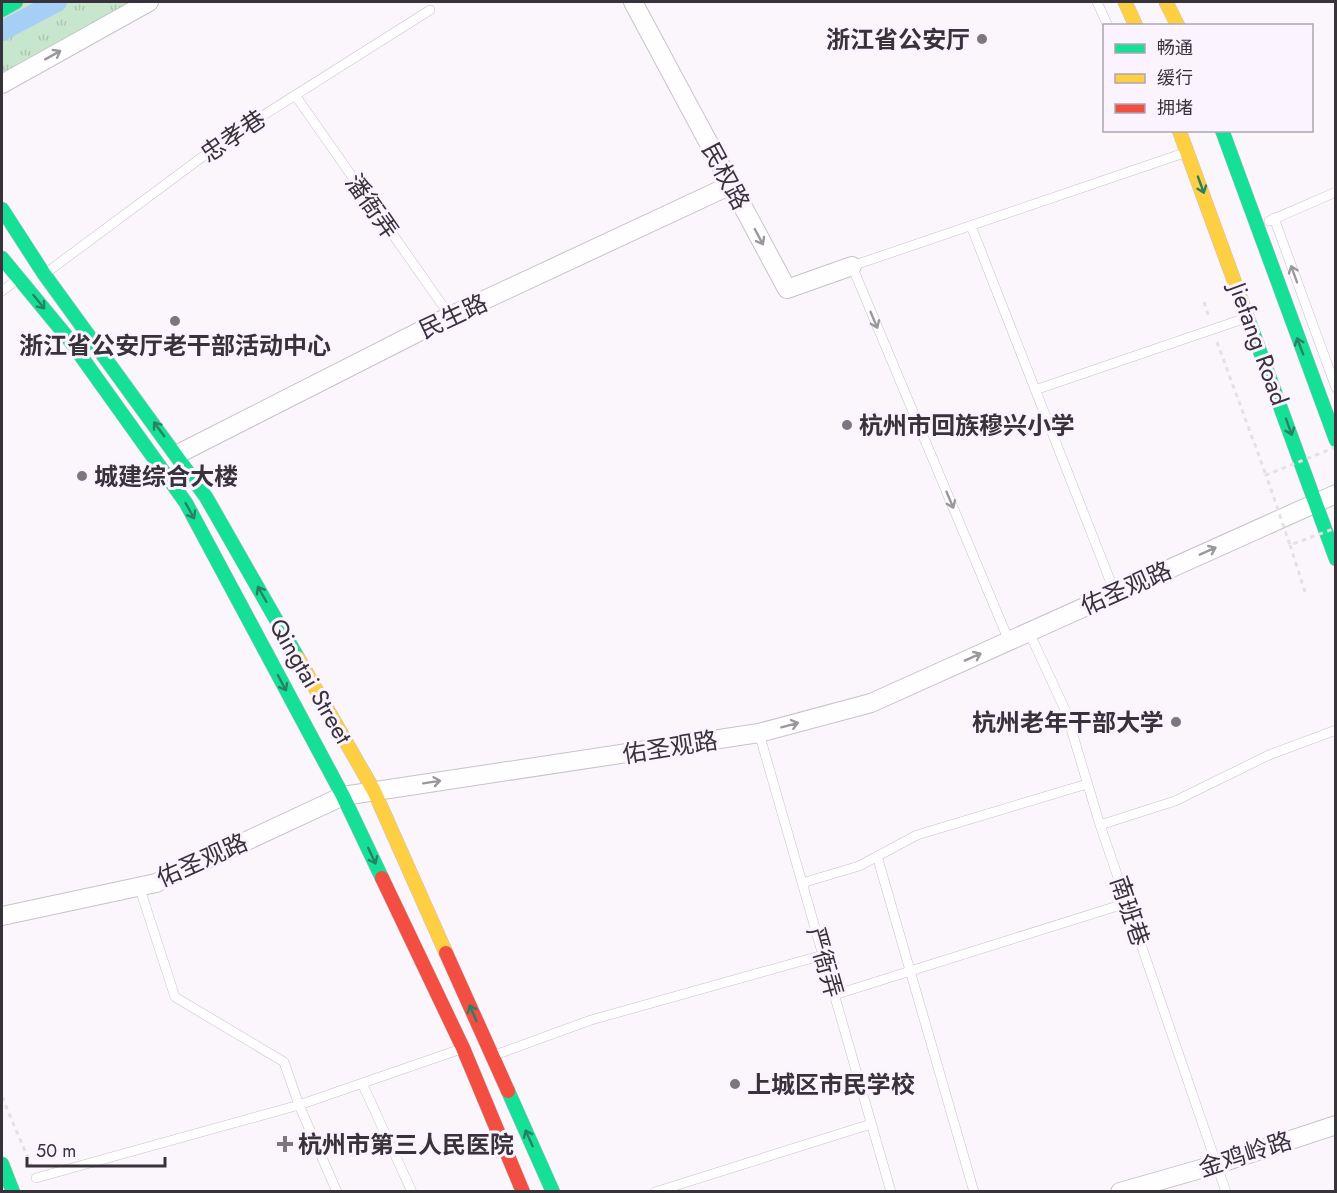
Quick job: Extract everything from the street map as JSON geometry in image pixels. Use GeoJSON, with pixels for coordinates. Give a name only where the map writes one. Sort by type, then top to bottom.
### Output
{"type":"FeatureCollection","features":[{"type":"Feature","properties":{"kind":"main road"},"geometry":{"type":"LineString","coordinates":[[2,10],[16,2]]}},
{"type":"Feature","properties":{"kind":"main road"},"geometry":{"type":"LineString","coordinates":[[1125,2],[1135,24]]}},
{"type":"Feature","properties":{"kind":"main road"},"geometry":{"type":"LineString","coordinates":[[1166,2],[1177,24]]}},
{"type":"Feature","properties":{"kind":"main road","name":"Jiefang Road"},"geometry":{"type":"LineString","coordinates":[[1180,132],[1317,501],[1335,559]]}},
{"type":"Feature","properties":{"kind":"main road","name":"Jiefang Road"},"geometry":{"type":"LineString","coordinates":[[1223,132],[1335,440]]}},
{"type":"Feature","properties":{"kind":"main road","name":"Qingtai Street"},"geometry":{"type":"LineString","coordinates":[[2,209],[44,274],[178,454],[206,497],[374,791],[552,1191]]}},
{"type":"Feature","properties":{"kind":"main road","name":"Qingtai Street"},"geometry":{"type":"LineString","coordinates":[[2,258],[68,338],[186,503],[343,796],[463,1048],[523,1191]]}},
{"type":"Feature","properties":{"kind":"main road"},"geometry":{"type":"LineString","coordinates":[[2,1164],[13,1191]]}},
{"type":"Feature","properties":{"kind":"street"},"geometry":{"type":"LineString","coordinates":[[2,84],[149,2]]}},
{"type":"Feature","properties":{"kind":"street","name":"民权路"},"geometry":{"type":"LineString","coordinates":[[633,2],[787,289],[852,266]]}},
{"type":"Feature","properties":{"kind":"street","name":"民生路"},"geometry":{"type":"LineString","coordinates":[[178,454],[450,316],[731,185]]}},
{"type":"Feature","properties":{"kind":"street","name":"佑圣观路"},"geometry":{"type":"LineString","coordinates":[[2,916],[156,883],[343,796],[759,733],[871,703],[1335,494]]}},
{"type":"Feature","properties":{"kind":"street","name":"金鸡岭路"},"geometry":{"type":"LineString","coordinates":[[1120,1191],[1218,1164],[1335,1125]]}},
{"type":"Feature","properties":{"kind":"lane"},"geometry":{"type":"LineString","coordinates":[[1097,2],[1107,24]]}},
{"type":"Feature","properties":{"kind":"lane","name":"忠孝巷"},"geometry":{"type":"LineString","coordinates":[[44,274],[229,137],[430,10]]}},
{"type":"Feature","properties":{"kind":"lane","name":"潘衙弄"},"geometry":{"type":"LineString","coordinates":[[295,95],[450,316]]}},
{"type":"Feature","properties":{"kind":"lane"},"geometry":{"type":"LineString","coordinates":[[1009,641],[852,266],[1188,151]]}},
{"type":"Feature","properties":{"kind":"lane"},"geometry":{"type":"LineString","coordinates":[[1256,226],[1335,192]]}},
{"type":"Feature","properties":{"kind":"lane"},"geometry":{"type":"LineString","coordinates":[[1274,218],[1335,388]]}},
{"type":"Feature","properties":{"kind":"lane"},"geometry":{"type":"LineString","coordinates":[[971,226],[1115,593]]}},
{"type":"Feature","properties":{"kind":"lane"},"geometry":{"type":"LineString","coordinates":[[2,291],[20,278]]}},
{"type":"Feature","properties":{"kind":"lane"},"geometry":{"type":"LineString","coordinates":[[1035,390],[1249,316]]}},
{"type":"Feature","properties":{"kind":"lane","name":"南班巷"},"geometry":{"type":"LineString","coordinates":[[1029,632],[1066,711],[1100,825],[1226,1191]]}},
{"type":"Feature","properties":{"kind":"lane"},"geometry":{"type":"LineString","coordinates":[[1100,825],[1175,801],[1269,755],[1335,730]]}},
{"type":"Feature","properties":{"kind":"lane","name":"严衙弄"},"geometry":{"type":"LineString","coordinates":[[759,733],[891,1191]]}},
{"type":"Feature","properties":{"kind":"lane"},"geometry":{"type":"LineString","coordinates":[[802,884],[859,866],[917,835],[1087,784]]}},
{"type":"Feature","properties":{"kind":"lane"},"geometry":{"type":"LineString","coordinates":[[877,856],[974,1191]]}},
{"type":"Feature","properties":{"kind":"lane"},"geometry":{"type":"LineString","coordinates":[[139,886],[175,997],[284,1062],[299,1105],[338,1191]]}},
{"type":"Feature","properties":{"kind":"lane"},"geometry":{"type":"LineString","coordinates":[[834,995],[1127,903]]}},
{"type":"Feature","properties":{"kind":"lane"},"geometry":{"type":"LineString","coordinates":[[492,1056],[591,1020],[823,956]]}},
{"type":"Feature","properties":{"kind":"lane"},"geometry":{"type":"LineString","coordinates":[[36,1178],[299,1105],[463,1048]]}},
{"type":"Feature","properties":{"kind":"lane"},"geometry":{"type":"LineString","coordinates":[[362,1083],[412,1191]]}},
{"type":"Feature","properties":{"kind":"lane"},"geometry":{"type":"LineString","coordinates":[[656,1191],[872,1124]]}},
{"type":"Feature","properties":{"kind":"path"},"geometry":{"type":"LineString","coordinates":[[1220,349],[1266,475],[1306,595]]}},
{"type":"Feature","properties":{"kind":"path"},"geometry":{"type":"LineString","coordinates":[[1266,475],[1335,447]]}},
{"type":"Feature","properties":{"kind":"path"},"geometry":{"type":"LineString","coordinates":[[1290,545],[1335,528]]}},
{"type":"Feature","properties":{"kind":"path"},"geometry":{"type":"LineString","coordinates":[[2,1097],[36,1178]]}},
{"type":"Feature","properties":{"kind":"green space"},"geometry":{"type":"Polygon","coordinates":[[[26,2],[152,2],[2,84],[2,14],[26,2]]]}},
{"type":"Feature","properties":{"kind":"waterway"},"geometry":{"type":"LineString","coordinates":[[2,31],[57,2]]}},
{"type":"Feature","properties":{"kind":"traffic: fast"},"geometry":{"type":"LineString","coordinates":[[2,10],[16,2]]}},
{"type":"Feature","properties":{"kind":"traffic: fast"},"geometry":{"type":"LineString","coordinates":[[1223,132],[1336,440]]}},
{"type":"Feature","properties":{"kind":"traffic: fast"},"geometry":{"type":"LineString","coordinates":[[2,209],[44,274],[206,497],[298,658]]}},
{"type":"Feature","properties":{"kind":"traffic: fast"},"geometry":{"type":"LineString","coordinates":[[2,258],[68,338],[186,503],[343,796],[382,878]]}},
{"type":"Feature","properties":{"kind":"traffic: fast"},"geometry":{"type":"LineString","coordinates":[[1247,316],[1336,559]]}},
{"type":"Feature","properties":{"kind":"traffic: fast"},"geometry":{"type":"LineString","coordinates":[[508,1091],[553,1192]]}},
{"type":"Feature","properties":{"kind":"traffic: fast"},"geometry":{"type":"LineString","coordinates":[[2,1164],[13,1192]]}},
{"type":"Feature","properties":{"kind":"traffic: slow"},"geometry":{"type":"LineString","coordinates":[[1125,2],[1135,24]]}},
{"type":"Feature","properties":{"kind":"traffic: slow"},"geometry":{"type":"LineString","coordinates":[[1166,2],[1177,24]]}},
{"type":"Feature","properties":{"kind":"traffic: slow"},"geometry":{"type":"LineString","coordinates":[[1180,132],[1247,316]]}},
{"type":"Feature","properties":{"kind":"traffic: slow"},"geometry":{"type":"LineString","coordinates":[[298,658],[374,791],[446,953]]}},
{"type":"Feature","properties":{"kind":"traffic: jam"},"geometry":{"type":"LineString","coordinates":[[382,878],[463,1048],[523,1192]]}},
{"type":"Feature","properties":{"kind":"traffic: jam"},"geometry":{"type":"LineString","coordinates":[[446,953],[508,1091]]}},
{"type":"Feature","properties":{"kind":"place","name":"浙江省公安厅"},"geometry":{"type":"Point","coordinates":[982,39]}},
{"type":"Feature","properties":{"kind":"place","name":"浙江省公安厅老干部活动中心"},"geometry":{"type":"Point","coordinates":[175,321]}},
{"type":"Feature","properties":{"kind":"place","name":"杭州市回族穆兴小学"},"geometry":{"type":"Point","coordinates":[847,425]}},
{"type":"Feature","properties":{"kind":"place","name":"城建综合大楼"},"geometry":{"type":"Point","coordinates":[82,476]}},
{"type":"Feature","properties":{"kind":"place","name":"杭州老年干部大学"},"geometry":{"type":"Point","coordinates":[1176,722]}},
{"type":"Feature","properties":{"kind":"place","name":"上城区市民学校"},"geometry":{"type":"Point","coordinates":[735,1084]}},
{"type":"Feature","properties":{"kind":"place","name":"杭州市第三人民医院"},"geometry":{"type":"Point","coordinates":[285,1144]}}]}
